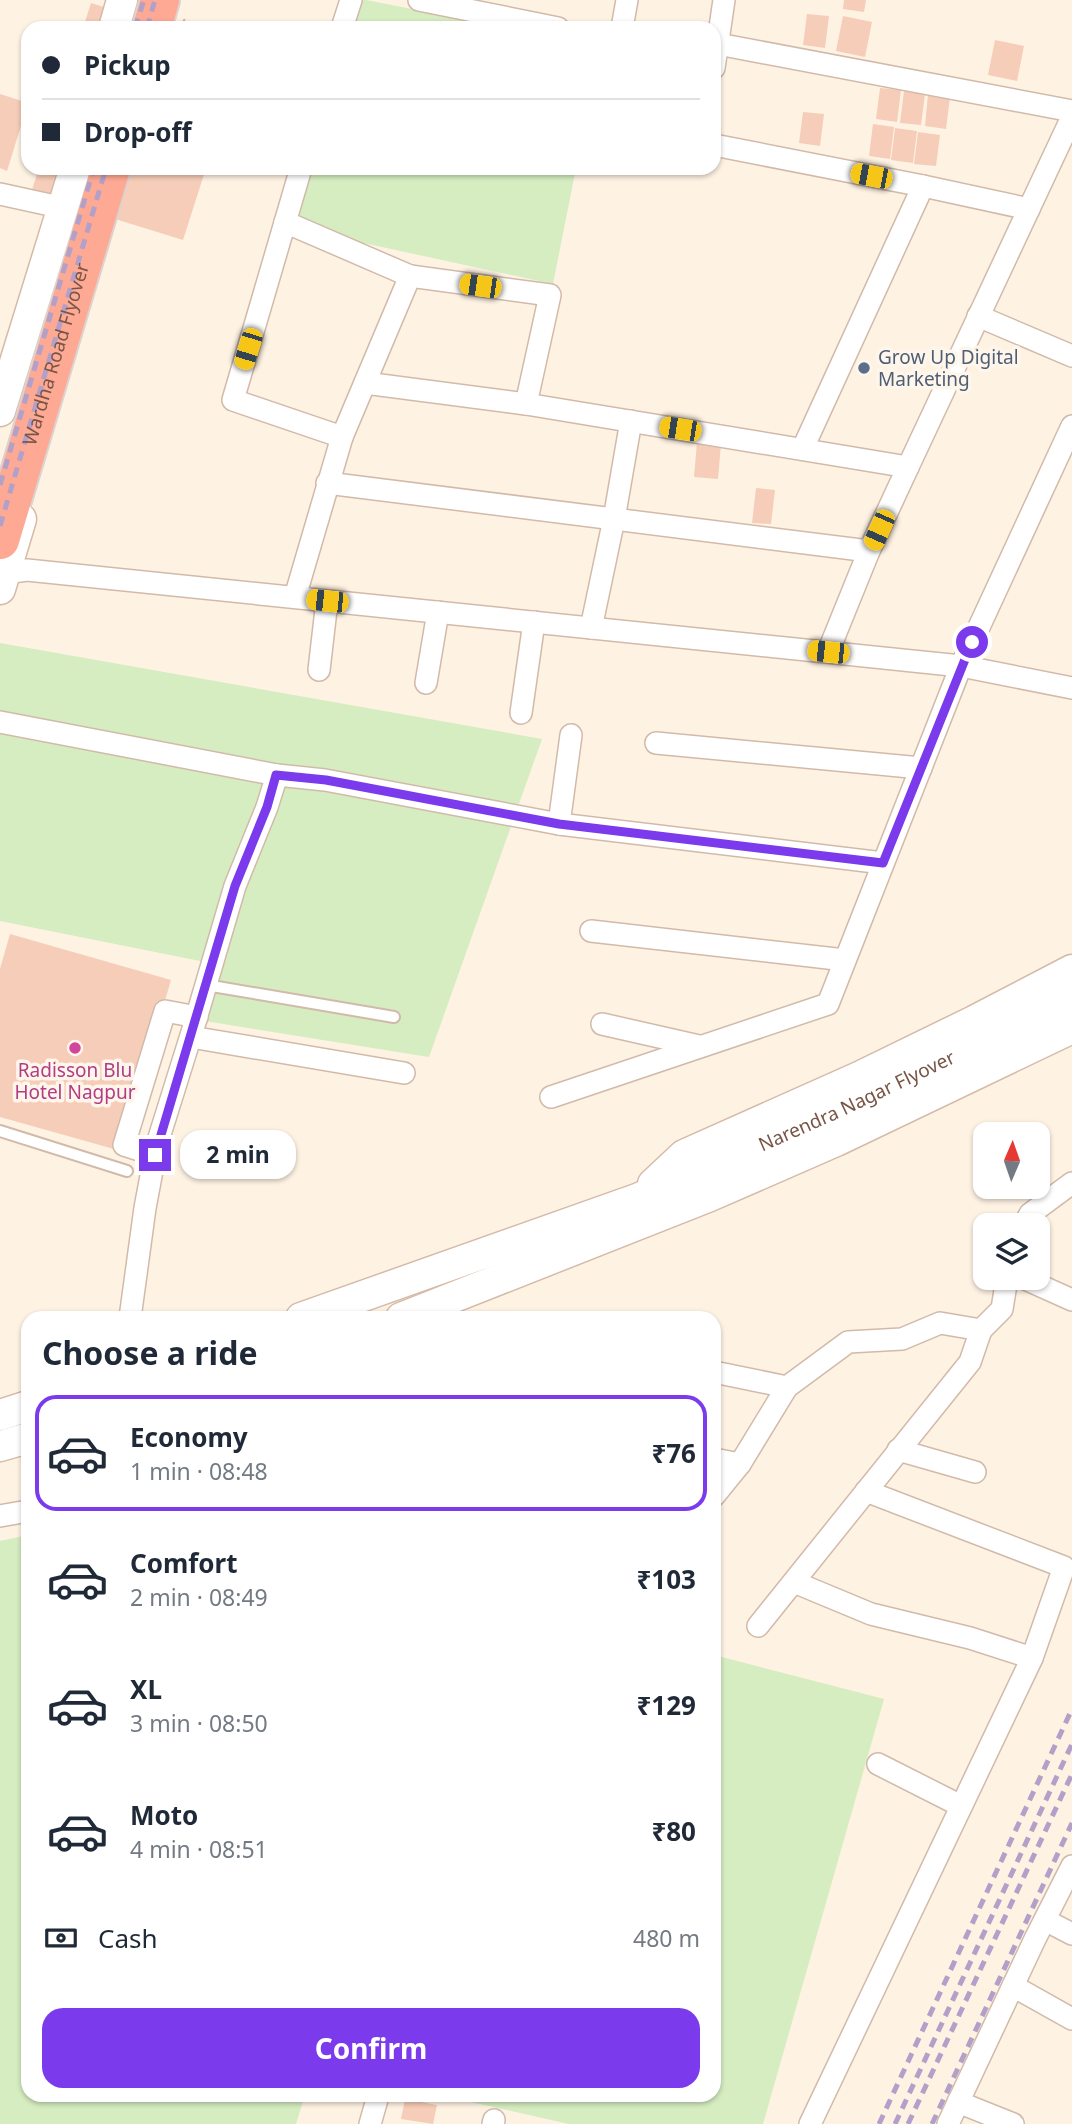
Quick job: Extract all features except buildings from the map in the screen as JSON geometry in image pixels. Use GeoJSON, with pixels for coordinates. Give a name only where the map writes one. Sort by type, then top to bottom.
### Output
{"type":"FeatureCollection","features":[{"type":"Feature","properties":{"kind":"highway"},"geometry":{"type":"LineString","coordinates":[[132,21],[138,0]]}},
{"type":"Feature","properties":{"kind":"highway"},"geometry":{"type":"LineString","coordinates":[[154,21],[160,0]]}},
{"type":"Feature","properties":{"kind":"highway","name":"Wardha Road Flyover"},"geometry":{"type":"LineString","coordinates":[[0,467],[87,175]]}},
{"type":"Feature","properties":{"kind":"highway","name":"Wardha Road Flyover"},"geometry":{"type":"LineString","coordinates":[[2,567],[109,175]]}},
{"type":"Feature","properties":{"kind":"street"},"geometry":{"type":"LineString","coordinates":[[116,21],[122,0]]}},
{"type":"Feature","properties":{"kind":"street"},"geometry":{"type":"LineString","coordinates":[[170,21],[177,0]]}},
{"type":"Feature","properties":{"kind":"street"},"geometry":{"type":"LineString","coordinates":[[344,21],[351,0]]}},
{"type":"Feature","properties":{"kind":"street"},"geometry":{"type":"LineString","coordinates":[[419,0],[523,21]]}},
{"type":"Feature","properties":{"kind":"street"},"geometry":{"type":"LineString","coordinates":[[623,21],[627,0]]}},
{"type":"Feature","properties":{"kind":"street"},"geometry":{"type":"LineString","coordinates":[[721,22],[724,0]]}},
{"type":"Feature","properties":{"kind":"street"},"geometry":{"type":"LineString","coordinates":[[721,45],[1072,111]]}},
{"type":"Feature","properties":{"kind":"street"},"geometry":{"type":"LineString","coordinates":[[828,652],[869,551],[1072,117]]}},
{"type":"Feature","properties":{"kind":"street"},"geometry":{"type":"LineString","coordinates":[[721,146],[1029,209]]}},
{"type":"Feature","properties":{"kind":"street"},"geometry":{"type":"LineString","coordinates":[[0,411],[73,175]]}},
{"type":"Feature","properties":{"kind":"street"},"geometry":{"type":"LineString","coordinates":[[123,175],[2,567],[961,666],[1072,688]]}},
{"type":"Feature","properties":{"kind":"street"},"geometry":{"type":"LineString","coordinates":[[299,175],[233,400],[342,437]]}},
{"type":"Feature","properties":{"kind":"street"},"geometry":{"type":"LineString","coordinates":[[803,448],[923,186]]}},
{"type":"Feature","properties":{"kind":"street"},"geometry":{"type":"LineString","coordinates":[[0,194],[64,208]]}},
{"type":"Feature","properties":{"kind":"street"},"geometry":{"type":"LineString","coordinates":[[285,222],[410,276],[550,295],[526,404]]}},
{"type":"Feature","properties":{"kind":"street"},"geometry":{"type":"LineString","coordinates":[[295,597],[342,437],[410,276]]}},
{"type":"Feature","properties":{"kind":"street"},"geometry":{"type":"LineString","coordinates":[[978,316],[1072,356]]}},
{"type":"Feature","properties":{"kind":"street"},"geometry":{"type":"LineString","coordinates":[[365,383],[526,404],[908,467]]}},
{"type":"Feature","properties":{"kind":"street"},"geometry":{"type":"LineString","coordinates":[[591,628],[631,421]]}},
{"type":"Feature","properties":{"kind":"street"},"geometry":{"type":"LineString","coordinates":[[551,1097],[828,1004],[961,666],[1072,426]]}},
{"type":"Feature","properties":{"kind":"street"},"geometry":{"type":"LineString","coordinates":[[327,483],[869,551]]}},
{"type":"Feature","properties":{"kind":"street"},"geometry":{"type":"LineString","coordinates":[[319,670],[327,601]]}},
{"type":"Feature","properties":{"kind":"street"},"geometry":{"type":"LineString","coordinates":[[426,683],[438,612]]}},
{"type":"Feature","properties":{"kind":"street"},"geometry":{"type":"LineString","coordinates":[[521,713],[534,622]]}},
{"type":"Feature","properties":{"kind":"street"},"geometry":{"type":"LineString","coordinates":[[0,722],[276,775],[326,780],[559,824],[883,863]]}},
{"type":"Feature","properties":{"kind":"street"},"geometry":{"type":"LineString","coordinates":[[559,824],[571,734]]}},
{"type":"Feature","properties":{"kind":"street"},"geometry":{"type":"LineString","coordinates":[[656,743],[921,768]]}},
{"type":"Feature","properties":{"kind":"street"},"geometry":{"type":"LineString","coordinates":[[134,1311],[145,1208],[155,1155],[235,886],[267,807],[276,775]]}},
{"type":"Feature","properties":{"kind":"street"},"geometry":{"type":"LineString","coordinates":[[591,931],[845,960]]}},
{"type":"Feature","properties":{"kind":"street"},"geometry":{"type":"LineString","coordinates":[[424,1311],[649,1208],[684,1155],[859,1077],[1072,970]]}},
{"type":"Feature","properties":{"kind":"street","name":"Narendra Nagar Flyover"},"geometry":{"type":"LineString","coordinates":[[649,1208],[678,1182],[838,1111],[1072,999]]}},
{"type":"Feature","properties":{"kind":"street"},"geometry":{"type":"LineString","coordinates":[[155,1155],[124,1145],[165,1011],[194,1027],[404,1073]]}},
{"type":"Feature","properties":{"kind":"street"},"geometry":{"type":"LineString","coordinates":[[602,1024],[701,1047]]}},
{"type":"Feature","properties":{"kind":"street","name":"Narendra Nagar Flyover"},"geometry":{"type":"LineString","coordinates":[[649,1208],[710,1196],[836,1141],[1072,1028]]}},
{"type":"Feature","properties":{"kind":"street"},"geometry":{"type":"LineString","coordinates":[[323,1311],[649,1208],[697,1218],[772,1188],[944,1111],[1072,1049]]}},
{"type":"Feature","properties":{"kind":"street"},"geometry":{"type":"LineString","coordinates":[[1031,1213],[1072,1183]]}},
{"type":"Feature","properties":{"kind":"street"},"geometry":{"type":"LineString","coordinates":[[758,1626],[970,1362],[981,1330],[1002,1310],[1005,1290]]}},
{"type":"Feature","properties":{"kind":"street"},"geometry":{"type":"LineString","coordinates":[[1050,1290],[1072,1300]]}},
{"type":"Feature","properties":{"kind":"street"},"geometry":{"type":"LineString","coordinates":[[721,1487],[740,1464],[787,1387],[848,1342],[902,1339],[940,1323],[981,1330]]}},
{"type":"Feature","properties":{"kind":"street"},"geometry":{"type":"LineString","coordinates":[[721,1373],[787,1387]]}},
{"type":"Feature","properties":{"kind":"street"},"geometry":{"type":"LineString","coordinates":[[0,1415],[21,1408]]}},
{"type":"Feature","properties":{"kind":"street"},"geometry":{"type":"LineString","coordinates":[[0,1446],[21,1440]]}},
{"type":"Feature","properties":{"kind":"street"},"geometry":{"type":"LineString","coordinates":[[898,1450],[975,1472]]}},
{"type":"Feature","properties":{"kind":"street"},"geometry":{"type":"LineString","coordinates":[[721,1461],[740,1464]]}},
{"type":"Feature","properties":{"kind":"street"},"geometry":{"type":"LineString","coordinates":[[810,2124],[1031,1658],[1068,1564],[866,1491]]}},
{"type":"Feature","properties":{"kind":"street"},"geometry":{"type":"LineString","coordinates":[[0,1516],[21,1512]]}},
{"type":"Feature","properties":{"kind":"street"},"geometry":{"type":"LineString","coordinates":[[794,1582],[871,1614],[970,1638],[1031,1658]]}},
{"type":"Feature","properties":{"kind":"street"},"geometry":{"type":"LineString","coordinates":[[878,1764],[961,1806]]}},
{"type":"Feature","properties":{"kind":"street"},"geometry":{"type":"LineString","coordinates":[[948,2124],[1072,1866]]}},
{"type":"Feature","properties":{"kind":"street"},"geometry":{"type":"LineString","coordinates":[[1045,1920],[1072,1934]]}},
{"type":"Feature","properties":{"kind":"street"},"geometry":{"type":"LineString","coordinates":[[1013,1986],[1072,2019]]}},
{"type":"Feature","properties":{"kind":"street"},"geometry":{"type":"LineString","coordinates":[[370,2124],[376,2102]]}},
{"type":"Feature","properties":{"kind":"street"},"geometry":{"type":"LineString","coordinates":[[958,2102],[1013,2124]]}},
{"type":"Feature","properties":{"kind":"lane"},"geometry":{"type":"LineString","coordinates":[[206,985],[394,1017]]}},
{"type":"Feature","properties":{"kind":"lane"},"geometry":{"type":"LineString","coordinates":[[0,1131],[127,1171]]}},
{"type":"Feature","properties":{"kind":"green space"},"geometry":{"type":"Polygon","coordinates":[[[361,0],[366,0],[473,21],[354,21],[361,0]]]}},
{"type":"Feature","properties":{"kind":"green space"},"geometry":{"type":"Polygon","coordinates":[[[309,175],[575,175],[553,284],[294,228],[309,175]]]}},
{"type":"Feature","properties":{"kind":"green space"},"geometry":{"type":"Polygon","coordinates":[[[0,643],[542,739],[429,1057],[205,1021],[210,963],[0,921],[0,643]]]}},
{"type":"Feature","properties":{"kind":"green space"},"geometry":{"type":"Polygon","coordinates":[[[21,1536],[21,2102],[303,2102],[296,2124],[0,2124],[0,1541],[21,1536]]]}},
{"type":"Feature","properties":{"kind":"green space"},"geometry":{"type":"Polygon","coordinates":[[[721,1657],[884,1699],[763,2124],[569,2124],[471,2102],[721,2102],[721,1657]]]}},
{"type":"Feature","properties":{"kind":"railway"},"geometry":{"type":"LineString","coordinates":[[137,21],[144,0]]}},
{"type":"Feature","properties":{"kind":"railway"},"geometry":{"type":"LineString","coordinates":[[149,21],[155,0]]}},
{"type":"Feature","properties":{"kind":"railway"},"geometry":{"type":"LineString","coordinates":[[0,485],[92,175]]}},
{"type":"Feature","properties":{"kind":"railway"},"geometry":{"type":"LineString","coordinates":[[0,526],[104,175]]}},
{"type":"Feature","properties":{"kind":"railway"},"geometry":{"type":"LineString","coordinates":[[879,2124],[1072,1709]]}},
{"type":"Feature","properties":{"kind":"railway"},"geometry":{"type":"LineString","coordinates":[[895,2124],[1072,1744]]}},
{"type":"Feature","properties":{"kind":"railway"},"geometry":{"type":"LineString","coordinates":[[908,2124],[1072,1774]]}},
{"type":"Feature","properties":{"kind":"railway"},"geometry":{"type":"LineString","coordinates":[[932,2124],[1072,1823]]}},
{"type":"Feature","properties":{"kind":"place","name":"Grow Up Digital Marketing"},"geometry":{"type":"Point","coordinates":[864,368]}},
{"type":"Feature","properties":{"kind":"place","name":"Radisson Blu Hotel Nagpur"},"geometry":{"type":"Point","coordinates":[75,1048]}},
{"type":"Feature","properties":{"kind":"route"},"geometry":{"type":"LineString","coordinates":[[155,1155],[235,886],[267,807],[276,775],[326,780],[559,824],[883,863],[972,642]]}}]}
